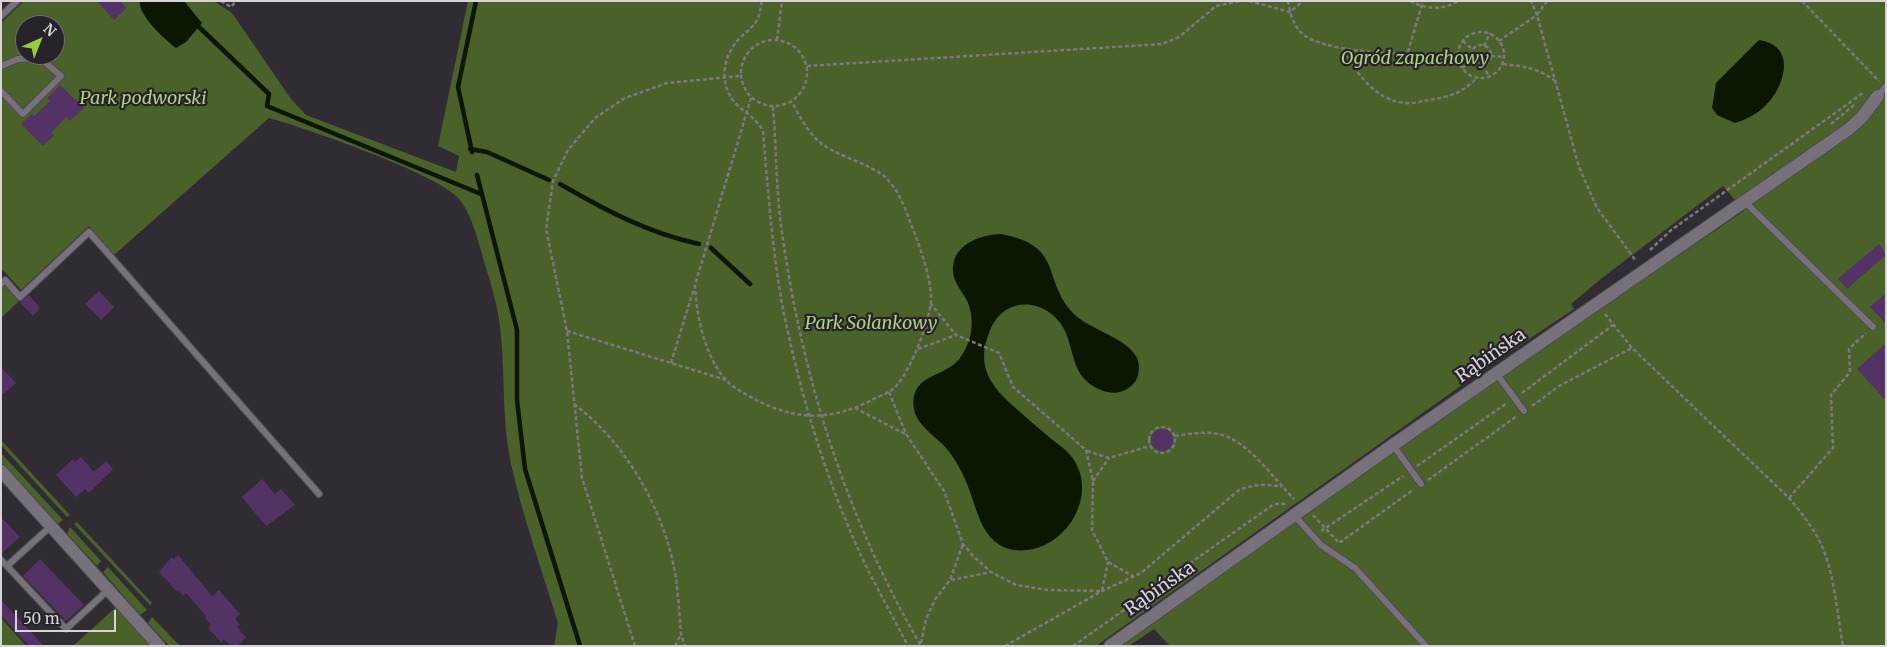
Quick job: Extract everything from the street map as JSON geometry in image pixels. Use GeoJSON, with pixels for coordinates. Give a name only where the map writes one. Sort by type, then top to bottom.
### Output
{"type":"FeatureCollection","features":[{"type":"Feature","properties":{"kind":"street","name":"Rąbińska"},"geometry":{"type":"LineString","coordinates":[[1110,646],[1304,507],[1849,129],[1862,117],[1883,90]]}},
{"type":"Feature","properties":{"kind":"street"},"geometry":{"type":"LineString","coordinates":[[1,471],[159,646]]}},
{"type":"Feature","properties":{"kind":"lane"},"geometry":{"type":"LineString","coordinates":[[1,16],[17,1]]}},
{"type":"Feature","properties":{"kind":"lane"},"geometry":{"type":"LineString","coordinates":[[1,66],[18,59],[40,58],[61,76],[23,114],[1,91]]}},
{"type":"Feature","properties":{"kind":"lane"},"geometry":{"type":"LineString","coordinates":[[1745,202],[1873,327]]}},
{"type":"Feature","properties":{"kind":"lane"},"geometry":{"type":"LineString","coordinates":[[1,284],[5,280],[20,297],[89,232],[319,494]]}},
{"type":"Feature","properties":{"kind":"lane"},"geometry":{"type":"LineString","coordinates":[[1496,373],[1524,411]]}},
{"type":"Feature","properties":{"kind":"lane"},"geometry":{"type":"LineString","coordinates":[[1393,445],[1422,484]]}},
{"type":"Feature","properties":{"kind":"lane"},"geometry":{"type":"LineString","coordinates":[[1294,515],[1321,545],[1355,568],[1426,646]]}},
{"type":"Feature","properties":{"kind":"lane"},"geometry":{"type":"LineString","coordinates":[[7,566],[51,526]]}},
{"type":"Feature","properties":{"kind":"lane"},"geometry":{"type":"LineString","coordinates":[[1,560],[66,629],[108,590]]}},
{"type":"Feature","properties":{"kind":"path"},"geometry":{"type":"LineString","coordinates":[[221,1],[231,8],[236,1]]}},
{"type":"Feature","properties":{"kind":"path"},"geometry":{"type":"LineString","coordinates":[[762,1],[756,23],[739,38],[729,53],[724,78],[730,96],[745,113],[759,124],[762,131],[769,218],[777,275],[788,336],[810,416],[838,498],[869,572],[908,646]]}},
{"type":"Feature","properties":{"kind":"path"},"geometry":{"type":"LineString","coordinates":[[777,40],[782,1]]}},
{"type":"Feature","properties":{"kind":"path"},"geometry":{"type":"LineString","coordinates":[[1212,1],[1216,6]]}},
{"type":"Feature","properties":{"kind":"path"},"geometry":{"type":"LineString","coordinates":[[807,66],[1162,44],[1179,37],[1216,6],[1240,1]]}},
{"type":"Feature","properties":{"kind":"path"},"geometry":{"type":"LineString","coordinates":[[1249,1],[1290,12]]}},
{"type":"Feature","properties":{"kind":"path"},"geometry":{"type":"LineString","coordinates":[[1288,1],[1294,24],[1306,37],[1344,49],[1458,56]]}},
{"type":"Feature","properties":{"kind":"path"},"geometry":{"type":"LineString","coordinates":[[1290,12],[1302,1]]}},
{"type":"Feature","properties":{"kind":"path"},"geometry":{"type":"LineString","coordinates":[[1410,1],[1421,6],[1439,8],[1456,2]]}},
{"type":"Feature","properties":{"kind":"path"},"geometry":{"type":"LineString","coordinates":[[1408,52],[1423,1]]}},
{"type":"Feature","properties":{"kind":"path"},"geometry":{"type":"LineString","coordinates":[[1531,1],[1579,167],[1597,208],[1637,263]]}},
{"type":"Feature","properties":{"kind":"path"},"geometry":{"type":"LineString","coordinates":[[1499,41],[1536,15],[1547,1]]}},
{"type":"Feature","properties":{"kind":"path"},"geometry":{"type":"LineString","coordinates":[[1802,1],[1883,90]]}},
{"type":"Feature","properties":{"kind":"path"},"geometry":{"type":"LineString","coordinates":[[1806,5],[1809,1]]}},
{"type":"Feature","properties":{"kind":"path"},"geometry":{"type":"LineString","coordinates":[[1475,33],[1490,34],[1499,41],[1504,57],[1503,64],[1495,74],[1489,77],[1478,78],[1466,73],[1458,56],[1463,41],[1475,33]]}},
{"type":"Feature","properties":{"kind":"path"},"geometry":{"type":"LineString","coordinates":[[1484,46],[1490,34]]}},
{"type":"Feature","properties":{"kind":"path"},"geometry":{"type":"LineString","coordinates":[[777,40],[790,44],[801,53],[807,66],[807,80],[792,102],[774,107],[762,104],[751,98],[744,88],[740,76],[742,62],[750,49],[762,42],[777,40]]}},
{"type":"Feature","properties":{"kind":"path"},"geometry":{"type":"LineString","coordinates":[[1463,41],[1473,50],[1473,61]]}},
{"type":"Feature","properties":{"kind":"path"},"geometry":{"type":"LineString","coordinates":[[1473,50],[1476,47],[1484,46]]}},
{"type":"Feature","properties":{"kind":"path"},"geometry":{"type":"LineString","coordinates":[[1484,46],[1491,56]]}},
{"type":"Feature","properties":{"kind":"path"},"geometry":{"type":"LineString","coordinates":[[1344,49],[1353,65],[1375,90],[1388,98],[1406,103],[1455,96],[1478,78]]}},
{"type":"Feature","properties":{"kind":"path"},"geometry":{"type":"LineString","coordinates":[[1491,56],[1504,57]]}},
{"type":"Feature","properties":{"kind":"path"},"geometry":{"type":"LineString","coordinates":[[1483,65],[1490,60],[1491,56]]}},
{"type":"Feature","properties":{"kind":"path"},"geometry":{"type":"LineString","coordinates":[[1473,61],[1483,65],[1489,77]]}},
{"type":"Feature","properties":{"kind":"path"},"geometry":{"type":"LineString","coordinates":[[1462,68],[1473,61]]}},
{"type":"Feature","properties":{"kind":"path"},"geometry":{"type":"LineString","coordinates":[[1503,64],[1524,66],[1545,73],[1555,81]]}},
{"type":"Feature","properties":{"kind":"path"},"geometry":{"type":"LineString","coordinates":[[634,646],[582,478],[568,331],[546,228],[553,181],[568,150],[595,118],[625,98],[667,83],[740,76]]}},
{"type":"Feature","properties":{"kind":"path"},"geometry":{"type":"LineString","coordinates":[[1632,267],[1670,230],[1853,98],[1874,87],[1883,90]]}},
{"type":"Feature","properties":{"kind":"path"},"geometry":{"type":"LineString","coordinates":[[671,363],[751,98]]}},
{"type":"Feature","properties":{"kind":"path"},"geometry":{"type":"LineString","coordinates":[[568,331],[726,380],[769,406],[796,415],[810,416],[820,413],[828,415],[855,408],[889,392],[898,384],[918,349],[930,303],[927,275],[912,224],[899,195],[885,177],[822,144],[802,120],[792,102]]}},
{"type":"Feature","properties":{"kind":"path"},"geometry":{"type":"LineString","coordinates":[[774,107],[780,215],[788,272],[799,333],[820,413],[848,495],[879,567],[920,645]]}},
{"type":"Feature","properties":{"kind":"path"},"geometry":{"type":"LineString","coordinates":[[695,285],[696,311],[707,346],[726,380]]}},
{"type":"Feature","properties":{"kind":"path"},"geometry":{"type":"LineString","coordinates":[[930,303],[956,335],[999,353],[1004,361],[1006,374],[1019,394],[1086,450],[1109,458],[1150,446]]}},
{"type":"Feature","properties":{"kind":"path"},"geometry":{"type":"LineString","coordinates":[[1598,303],[1632,348],[1789,498],[1819,541],[1827,565],[1843,646]]}},
{"type":"Feature","properties":{"kind":"path"},"geometry":{"type":"LineString","coordinates":[[1789,498],[1833,448],[1831,395],[1850,372],[1848,349],[1873,327]]}},
{"type":"Feature","properties":{"kind":"path"},"geometry":{"type":"LineString","coordinates":[[918,349],[956,335]]}},
{"type":"Feature","properties":{"kind":"path"},"geometry":{"type":"LineString","coordinates":[[1175,436],[1208,433],[1231,439],[1244,447],[1339,544],[1559,386],[1632,348]]}},
{"type":"Feature","properties":{"kind":"path"},"geometry":{"type":"LineString","coordinates":[[889,392],[906,434],[944,491],[963,544],[991,572],[1016,585],[1048,590],[1102,591]]}},
{"type":"Feature","properties":{"kind":"path"},"geometry":{"type":"LineString","coordinates":[[574,404],[607,433],[629,460],[651,500],[672,558],[684,646]]}},
{"type":"Feature","properties":{"kind":"path"},"geometry":{"type":"LineString","coordinates":[[855,408],[906,434]]}},
{"type":"Feature","properties":{"kind":"path"},"geometry":{"type":"LineString","coordinates":[[1159,427],[1169,428],[1175,436],[1174,447],[1166,453],[1156,452],[1150,446],[1150,433],[1159,427]]}},
{"type":"Feature","properties":{"kind":"path"},"geometry":{"type":"LineString","coordinates":[[1086,450],[1093,481],[1092,530],[1108,562],[1133,576]]}},
{"type":"Feature","properties":{"kind":"path"},"geometry":{"type":"LineString","coordinates":[[1093,481],[1109,458]]}},
{"type":"Feature","properties":{"kind":"path"},"geometry":{"type":"LineString","coordinates":[[1005,646],[1102,591],[1142,573],[1168,553],[1239,490],[1252,486],[1271,485],[1283,488]]}},
{"type":"Feature","properties":{"kind":"path"},"geometry":{"type":"LineString","coordinates":[[920,645],[926,619],[936,598],[950,580],[963,544]]}},
{"type":"Feature","properties":{"kind":"path"},"geometry":{"type":"LineString","coordinates":[[1102,591],[1108,562]]}},
{"type":"Feature","properties":{"kind":"path"},"geometry":{"type":"LineString","coordinates":[[950,580],[991,572]]}},
{"type":"Feature","properties":{"kind":"path"},"geometry":{"type":"LineString","coordinates":[[675,646],[681,634]]}},
{"type":"Feature","properties":{"kind":"green space","name":"Park Solankowy"},"geometry":{"type":"Polygon","coordinates":[[[24,1],[214,1],[232,13],[291,99],[306,115],[456,172],[459,156],[438,146],[468,1],[1886,1],[1886,646],[1170,646],[1154,629],[1129,646],[1117,646],[1446,413],[1744,211],[1723,186],[1602,278],[1571,304],[1574,309],[1490,365],[1096,646],[554,646],[558,623],[521,504],[508,448],[501,336],[496,303],[470,217],[459,199],[447,189],[400,165],[340,141],[269,118],[114,255],[89,226],[21,290],[1,268],[1,23],[24,1]]]}},
{"type":"Feature","properties":{"kind":"green space"},"geometry":{"type":"Polygon","coordinates":[[[4,285],[19,301],[1,318],[1,288],[4,285]]]}},
{"type":"Feature","properties":{"kind":"green space"},"geometry":{"type":"Polygon","coordinates":[[[1,440],[70,515],[67,517],[1,445],[1,440]]]}},
{"type":"Feature","properties":{"kind":"green space"},"geometry":{"type":"Polygon","coordinates":[[[1,453],[63,520],[58,524],[1,462],[1,453]]]}},
{"type":"Feature","properties":{"kind":"green space"},"geometry":{"type":"Polygon","coordinates":[[[77,522],[152,603],[150,605],[74,524],[77,522]]]}},
{"type":"Feature","properties":{"kind":"green space"},"geometry":{"type":"Polygon","coordinates":[[[70,527],[101,561],[97,566],[67,534],[70,527]]]}},
{"type":"Feature","properties":{"kind":"green space"},"geometry":{"type":"Polygon","coordinates":[[[108,567],[147,610],[140,615],[103,572],[108,567]]]}},
{"type":"Feature","properties":{"kind":"green space"},"geometry":{"type":"Polygon","coordinates":[[[116,607],[151,646],[73,646],[116,607]]]}},
{"type":"Feature","properties":{"kind":"green space"},"geometry":{"type":"Polygon","coordinates":[[[152,617],[180,646],[169,646],[148,623],[152,617]]]}},
{"type":"Feature","properties":{"kind":"green space"},"geometry":{"type":"Polygon","coordinates":[[[1,618],[26,646],[1,646],[1,618]]]}},
{"type":"Feature","properties":{"kind":"shaded area"},"geometry":{"type":"Polygon","coordinates":[[[140,1],[184,1],[202,23],[186,42],[176,48],[147,19],[140,6],[140,1]]]}},
{"type":"Feature","properties":{"kind":"shaded area"},"geometry":{"type":"Polygon","coordinates":[[[1759,40],[1772,44],[1779,51],[1783,59],[1784,70],[1782,80],[1777,91],[1763,108],[1750,117],[1735,123],[1717,115],[1712,108],[1716,83],[1759,40]]]}},
{"type":"Feature","properties":{"kind":"shaded area"},"geometry":{"type":"Polygon","coordinates":[[[1001,234],[1021,239],[1035,247],[1049,265],[1063,300],[1073,313],[1081,320],[1127,346],[1135,354],[1139,363],[1137,378],[1130,387],[1118,393],[1106,392],[1091,385],[1084,378],[1075,364],[1064,329],[1053,315],[1046,310],[1031,305],[1014,306],[1003,312],[994,323],[990,330],[984,354],[987,372],[991,380],[1010,403],[1069,453],[1079,471],[1082,488],[1080,504],[1072,520],[1062,533],[1048,543],[1032,549],[1014,550],[1004,547],[995,542],[989,535],[979,518],[957,463],[947,449],[923,426],[914,409],[914,397],[917,389],[923,382],[954,364],[964,352],[970,338],[972,324],[970,310],[953,272],[957,255],[962,248],[976,239],[1001,234]]]}},
{"type":"Feature","properties":{"kind":"building"},"geometry":{"type":"Polygon","coordinates":[[[97,1],[120,1],[126,8],[114,20],[97,1]]]}},
{"type":"Feature","properties":{"kind":"building"},"geometry":{"type":"Polygon","coordinates":[[[60,85],[84,108],[70,121],[66,117],[51,133],[54,135],[43,146],[21,124],[32,114],[34,116],[50,101],[47,98],[60,85]]]}},
{"type":"Feature","properties":{"kind":"building"},"geometry":{"type":"Polygon","coordinates":[[[1879,244],[1886,255],[1847,289],[1838,279],[1879,244]]]}},
{"type":"Feature","properties":{"kind":"building"},"geometry":{"type":"Polygon","coordinates":[[[99,291],[114,307],[101,320],[85,304],[99,291]]]}},
{"type":"Feature","properties":{"kind":"building"},"geometry":{"type":"Polygon","coordinates":[[[1886,293],[1886,324],[1870,307],[1886,293]]]}},
{"type":"Feature","properties":{"kind":"building"},"geometry":{"type":"Polygon","coordinates":[[[29,295],[40,308],[33,316],[20,302],[29,295]]]}},
{"type":"Feature","properties":{"kind":"building"},"geometry":{"type":"Polygon","coordinates":[[[1886,343],[1886,401],[1857,369],[1886,343]]]}},
{"type":"Feature","properties":{"kind":"building"},"geometry":{"type":"Polygon","coordinates":[[[1,367],[16,383],[1,396],[1,367]]]}},
{"type":"Feature","properties":{"kind":"building"},"geometry":{"type":"Polygon","coordinates":[[[1162,429],[1170,432],[1173,440],[1170,448],[1162,451],[1154,448],[1151,440],[1154,432],[1162,429]]]}},
{"type":"Feature","properties":{"kind":"building"},"geometry":{"type":"Polygon","coordinates":[[[81,457],[94,472],[106,461],[113,469],[89,493],[85,489],[76,497],[56,475],[73,459],[75,462],[81,457]]]}},
{"type":"Feature","properties":{"kind":"building"},"geometry":{"type":"Polygon","coordinates":[[[262,479],[275,494],[281,489],[295,505],[266,526],[242,497],[262,479]]]}},
{"type":"Feature","properties":{"kind":"building"},"geometry":{"type":"Polygon","coordinates":[[[1,517],[20,537],[1,554],[1,517]]]}},
{"type":"Feature","properties":{"kind":"building"},"geometry":{"type":"Polygon","coordinates":[[[178,555],[212,596],[219,590],[240,614],[235,619],[240,625],[237,627],[246,638],[237,646],[231,646],[224,639],[221,642],[208,628],[211,625],[205,618],[206,616],[186,593],[183,596],[179,591],[177,592],[159,572],[172,557],[173,559],[178,555]]]}},
{"type":"Feature","properties":{"kind":"building"},"geometry":{"type":"Polygon","coordinates":[[[40,559],[84,605],[66,621],[23,576],[40,559]]]}},
{"type":"Feature","properties":{"kind":"building"},"geometry":{"type":"Polygon","coordinates":[[[1,600],[44,646],[29,646],[1,615],[1,600]]]}},
{"type":"Feature","properties":{"kind":"waterway"},"geometry":{"type":"LineString","coordinates":[[472,152],[458,87],[476,1]]}},
{"type":"Feature","properties":{"kind":"waterway"},"geometry":{"type":"LineString","coordinates":[[199,27],[269,94],[267,106],[481,194]]}},
{"type":"Feature","properties":{"kind":"waterway"},"geometry":{"type":"LineString","coordinates":[[470,149],[487,152],[549,180]]}},
{"type":"Feature","properties":{"kind":"waterway"},"geometry":{"type":"LineString","coordinates":[[477,175],[517,330],[517,400],[525,469],[580,646]]}},
{"type":"Feature","properties":{"kind":"waterway"},"geometry":{"type":"LineString","coordinates":[[560,184],[627,220],[662,234],[699,244]]}},
{"type":"Feature","properties":{"kind":"waterway"},"geometry":{"type":"LineString","coordinates":[[711,248],[750,284]]}},
{"type":"Feature","properties":{"kind":"park label","name":"Ogród zapachowy"},"geometry":{"type":"Point","coordinates":[1415,59]}},
{"type":"Feature","properties":{"kind":"park label","name":"Park podworski"},"geometry":{"type":"Point","coordinates":[143,99]}}]}
